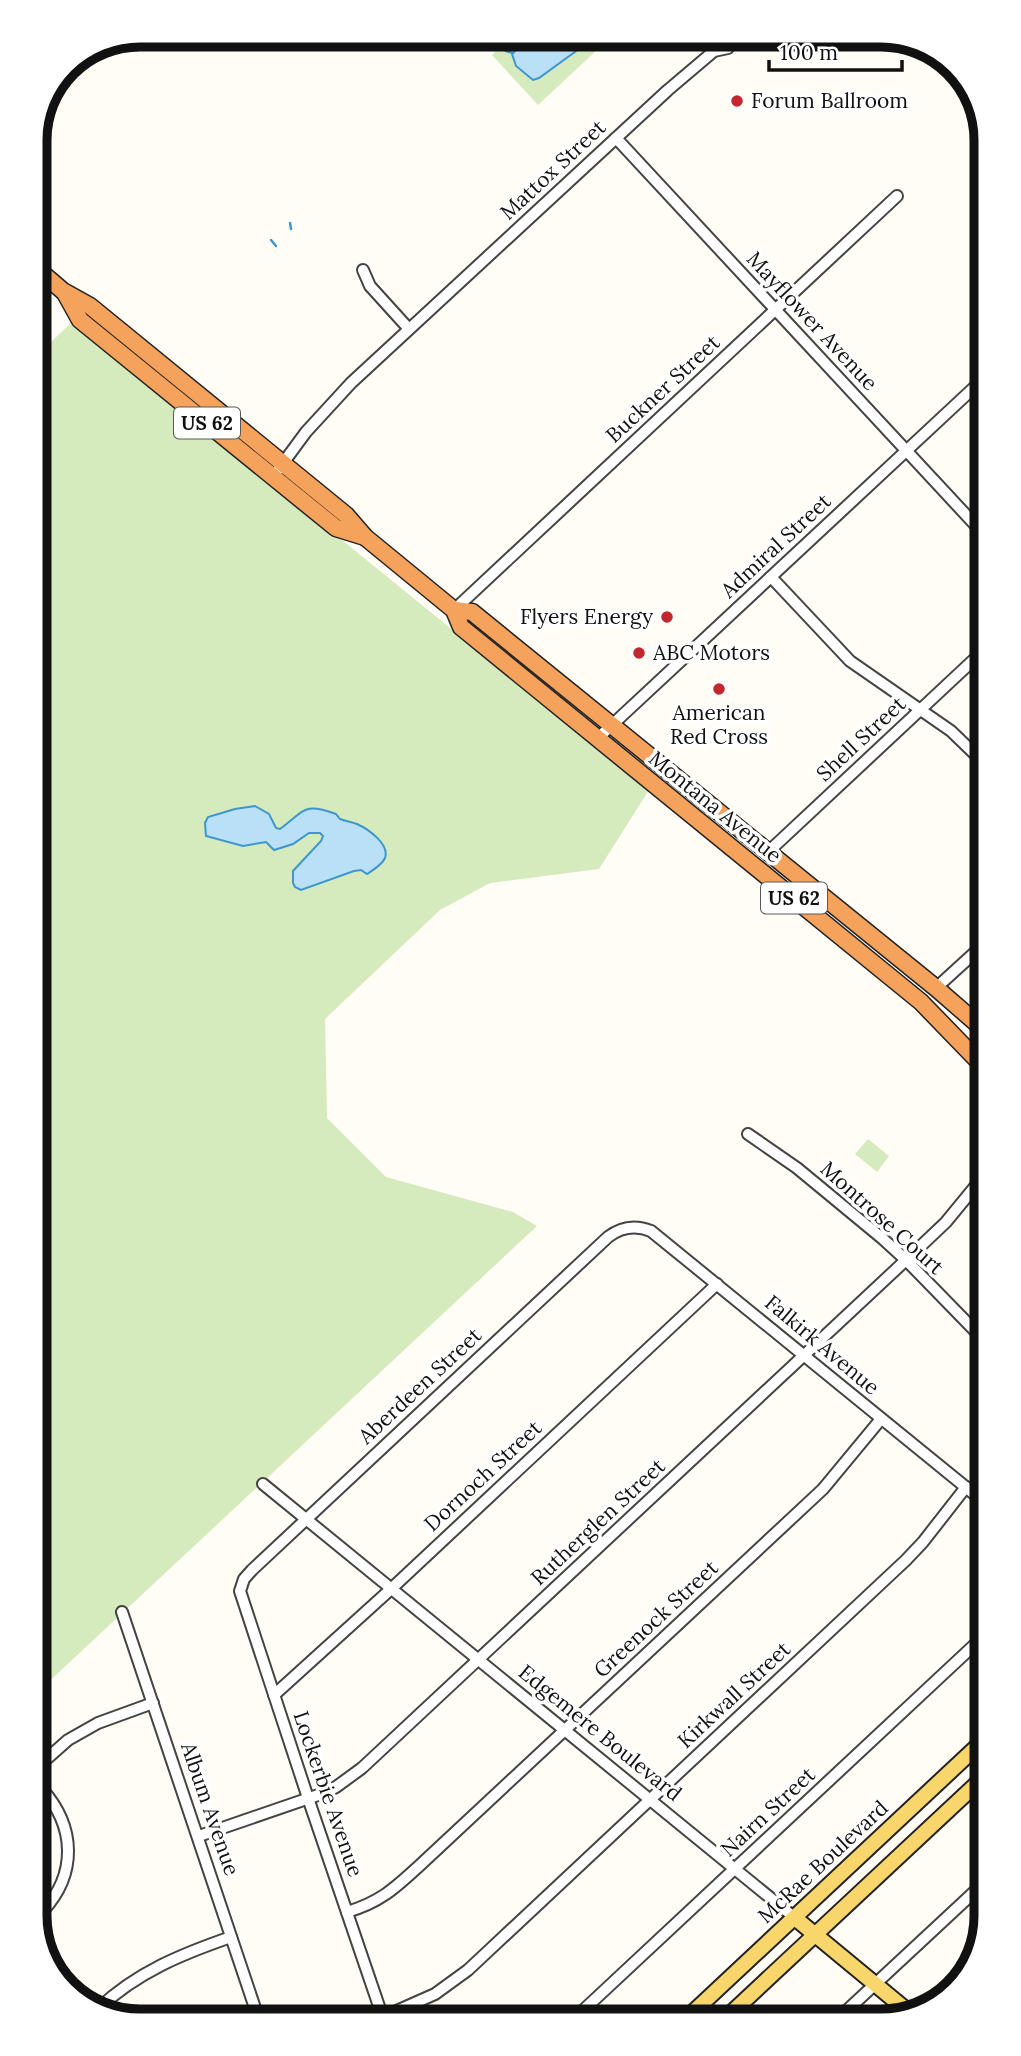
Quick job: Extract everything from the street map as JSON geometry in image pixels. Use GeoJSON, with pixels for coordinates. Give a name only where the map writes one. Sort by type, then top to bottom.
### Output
{"type":"FeatureCollection","features":[{"type":"Feature","properties":{"kind":"highway","name":"Montana Avenue"},"geometry":{"type":"LineString","coordinates":[[47,278],[66,295],[90,306],[361,536],[454,610],[461,627],[920,1002],[974,1057]]}},
{"type":"Feature","properties":{"kind":"highway","name":"Montana Avenue"},"geometry":{"type":"LineString","coordinates":[[66,295],[80,320],[91,329],[336,528],[361,536]]}},
{"type":"Feature","properties":{"kind":"highway","name":"Montana Avenue"},"geometry":{"type":"LineString","coordinates":[[454,610],[472,612],[974,1021]]}},
{"type":"Feature","properties":{"kind":"main road","name":"McRae Boulevard"},"geometry":{"type":"LineString","coordinates":[[696,2009],[974,1750]]}},
{"type":"Feature","properties":{"kind":"main road"},"geometry":{"type":"LineString","coordinates":[[736,2009],[974,1786]]}},
{"type":"Feature","properties":{"kind":"main road","name":"Edgemere Boulevard"},"geometry":{"type":"LineString","coordinates":[[795,1918],[902,2006]]}},
{"type":"Feature","properties":{"kind":"street","name":"Mattox Street"},"geometry":{"type":"LineString","coordinates":[[281,466],[306,432],[339,395],[409,329],[714,51],[728,48]]}},
{"type":"Feature","properties":{"kind":"street","name":"Mayflower Avenue"},"geometry":{"type":"LineString","coordinates":[[616,138],[974,524]]}},
{"type":"Feature","properties":{"kind":"street","name":"Buckner Street"},"geometry":{"type":"LineString","coordinates":[[454,610],[897,196]]}},
{"type":"Feature","properties":{"kind":"street"},"geometry":{"type":"LineString","coordinates":[[363,270],[370,286],[409,329]]}},
{"type":"Feature","properties":{"kind":"street","name":"Admiral Street"},"geometry":{"type":"LineString","coordinates":[[598,738],[974,388]]}},
{"type":"Feature","properties":{"kind":"street"},"geometry":{"type":"LineString","coordinates":[[771,577],[850,661],[951,731],[974,753]]}},
{"type":"Feature","properties":{"kind":"street","name":"Shell Street"},"geometry":{"type":"LineString","coordinates":[[767,853],[974,659]]}},
{"type":"Feature","properties":{"kind":"street"},"geometry":{"type":"LineString","coordinates":[[936,988],[974,953]]}},
{"type":"Feature","properties":{"kind":"street","name":"Montrose Court"},"geometry":{"type":"LineString","coordinates":[[748,1134],[797,1168],[883,1239],[974,1330]]}},
{"type":"Feature","properties":{"kind":"street","name":"Rutherglen Street"},"geometry":{"type":"LineString","coordinates":[[199,1836],[336,1787],[362,1768],[805,1356],[946,1222],[974,1188]]}},
{"type":"Feature","properties":{"kind":"street","name":"Falkirk Avenue"},"geometry":{"type":"LineString","coordinates":[[630,1227],[652,1231],[974,1494]]}},
{"type":"Feature","properties":{"kind":"street","name":"Aberdeen Street"},"geometry":{"type":"LineString","coordinates":[[243,1582],[252,1570],[608,1237],[630,1227]]}},
{"type":"Feature","properties":{"kind":"street","name":"Dornoch Street"},"geometry":{"type":"LineString","coordinates":[[274,1695],[717,1284]]}},
{"type":"Feature","properties":{"kind":"street","name":"Greenock Street"},"geometry":{"type":"LineString","coordinates":[[347,1912],[376,1901],[392,1890],[822,1489],[840,1471],[881,1419]]}},
{"type":"Feature","properties":{"kind":"street","name":"Edgemere Boulevard"},"geometry":{"type":"LineString","coordinates":[[263,1484],[795,1918]]}},
{"type":"Feature","properties":{"kind":"street","name":"Kirkwall Street"},"geometry":{"type":"LineString","coordinates":[[404,2009],[450,1984],[477,1961],[906,1560],[966,1487]]}},
{"type":"Feature","properties":{"kind":"street","name":"Lockerbie Avenue"},"geometry":{"type":"LineString","coordinates":[[243,1582],[240,1591],[380,2009]]}},
{"type":"Feature","properties":{"kind":"street","name":"Album Avenue"},"geometry":{"type":"LineString","coordinates":[[122,1612],[255,2009]]}},
{"type":"Feature","properties":{"kind":"street","name":"Nairn Street"},"geometry":{"type":"LineString","coordinates":[[586,2009],[974,1645]]}},
{"type":"Feature","properties":{"kind":"street"},"geometry":{"type":"LineString","coordinates":[[47,1759],[68,1740],[98,1723],[153,1703]]}},
{"type":"Feature","properties":{"kind":"street"},"geometry":{"type":"LineString","coordinates":[[47,1795],[58,1808],[65,1828],[68,1853],[60,1888],[47,1907]]}},
{"type":"Feature","properties":{"kind":"street"},"geometry":{"type":"LineString","coordinates":[[848,2009],[974,1892]]}},
{"type":"Feature","properties":{"kind":"street"},"geometry":{"type":"LineString","coordinates":[[106,2002],[149,1970],[193,1950],[232,1937]]}},
{"type":"Feature","properties":{"kind":"green space"},"geometry":{"type":"Polygon","coordinates":[[[500,47],[600,47],[538,105],[492,55],[500,47]]]}},
{"type":"Feature","properties":{"kind":"green space"},"geometry":{"type":"Polygon","coordinates":[[[73,321],[649,790],[599,869],[490,883],[440,910],[325,1019],[327,1118],[386,1177],[513,1212],[537,1226],[47,1683],[47,346],[73,321]]]}},
{"type":"Feature","properties":{"kind":"green space"},"geometry":{"type":"Polygon","coordinates":[[[868,1139],[889,1156],[877,1172],[855,1154],[868,1139]]]}},
{"type":"Feature","properties":{"kind":"water"},"geometry":{"type":"Polygon","coordinates":[[[519,47],[582,47],[533,80],[516,66],[512,54],[519,47]]]}},
{"type":"Feature","properties":{"kind":"water"},"geometry":{"type":"Polygon","coordinates":[[[255,806],[269,814],[276,828],[280,829],[305,810],[325,810],[336,814],[340,819],[367,829],[381,842],[386,853],[385,858],[367,874],[361,870],[354,871],[301,890],[293,883],[293,871],[321,841],[323,836],[320,833],[309,833],[293,844],[274,850],[266,842],[243,846],[206,836],[205,823],[208,817],[255,806]]]}},
{"type":"Feature","properties":{"kind":"waterway"},"geometry":{"type":"LineString","coordinates":[[506,51],[513,53]]}},
{"type":"Feature","properties":{"kind":"waterway"},"geometry":{"type":"LineString","coordinates":[[290,223],[291,229]]}},
{"type":"Feature","properties":{"kind":"waterway"},"geometry":{"type":"LineString","coordinates":[[271,240],[276,246]]}},
{"type":"Feature","properties":{"kind":"place","name":"Forum Ballroom"},"geometry":{"type":"Point","coordinates":[737,101]}},
{"type":"Feature","properties":{"kind":"place","name":"Flyers Energy"},"geometry":{"type":"Point","coordinates":[667,617]}},
{"type":"Feature","properties":{"kind":"place","name":"ABC Motors"},"geometry":{"type":"Point","coordinates":[639,653]}},
{"type":"Feature","properties":{"kind":"place","name":"American Red Cross"},"geometry":{"type":"Point","coordinates":[719,689]}}]}
